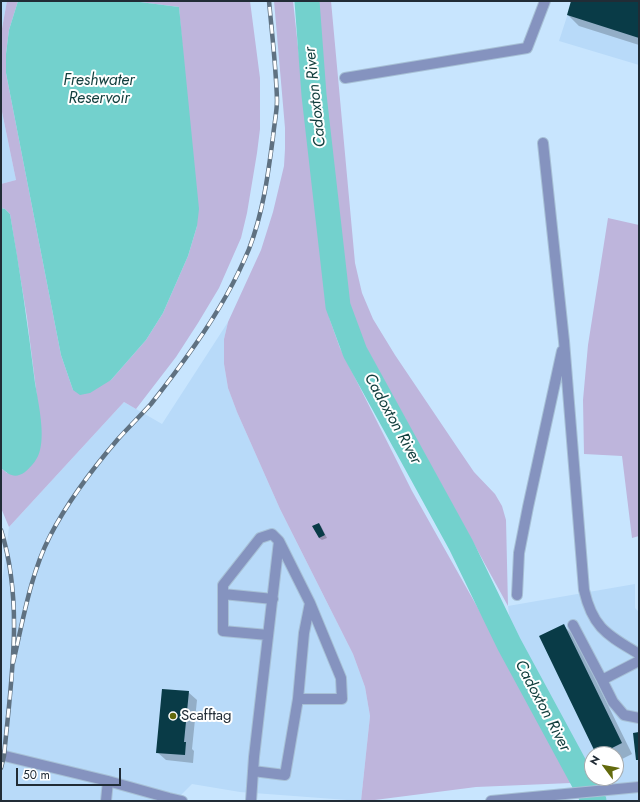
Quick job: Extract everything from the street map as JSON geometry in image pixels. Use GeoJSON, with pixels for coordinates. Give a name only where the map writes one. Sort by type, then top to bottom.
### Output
{"type":"FeatureCollection","features":[{"type":"Feature","properties":{"kind":"street"},"geometry":{"type":"LineString","coordinates":[[344,78],[526,48],[545,1]]}},
{"type":"Feature","properties":{"kind":"street"},"geometry":{"type":"LineString","coordinates":[[543,143],[564,342],[584,590],[592,616],[599,626],[612,637],[639,654]]}},
{"type":"Feature","properties":{"kind":"street"},"geometry":{"type":"LineString","coordinates":[[517,595],[518,552],[564,342]]}},
{"type":"Feature","properties":{"kind":"street"},"geometry":{"type":"LineString","coordinates":[[268,635],[223,631],[223,585],[260,538],[272,534],[279,541],[310,603],[341,678],[342,699],[298,699]]}},
{"type":"Feature","properties":{"kind":"street"},"geometry":{"type":"LineString","coordinates":[[251,801],[253,771],[279,541]]}},
{"type":"Feature","properties":{"kind":"street"},"geometry":{"type":"LineString","coordinates":[[224,594],[273,599]]}},
{"type":"Feature","properties":{"kind":"street"},"geometry":{"type":"LineString","coordinates":[[253,771],[285,775],[298,699],[304,633],[310,603]]}},
{"type":"Feature","properties":{"kind":"street"},"geometry":{"type":"LineString","coordinates":[[573,625],[613,702],[624,715],[639,718]]}},
{"type":"Feature","properties":{"kind":"street"},"geometry":{"type":"LineString","coordinates":[[602,680],[639,661]]}},
{"type":"Feature","properties":{"kind":"street"},"geometry":{"type":"LineString","coordinates":[[1,755],[108,781],[169,800],[182,801]]}},
{"type":"Feature","properties":{"kind":"street"},"geometry":{"type":"LineString","coordinates":[[106,801],[108,781]]}},
{"type":"Feature","properties":{"kind":"street"},"geometry":{"type":"LineString","coordinates":[[491,801],[639,787]]}},
{"type":"Feature","properties":{"kind":"shaded area"},"geometry":{"type":"Polygon","coordinates":[[[1,1],[7,1],[1,34],[1,1]]]}},
{"type":"Feature","properties":{"kind":"shaded area"},"geometry":{"type":"Polygon","coordinates":[[[7,1],[18,1],[9,30],[6,54],[6,73],[61,355],[73,390],[111,380],[146,340],[163,313],[188,256],[197,226],[179,7],[132,1],[250,1],[260,78],[260,129],[247,213],[241,238],[219,288],[176,357],[136,409],[124,402],[9,527],[1,508],[1,468],[7,473],[41,429],[27,318],[10,214],[5,209],[1,208],[1,184],[16,180],[1,107],[1,34],[7,1]]]}},
{"type":"Feature","properties":{"kind":"shaded area"},"geometry":{"type":"Polygon","coordinates":[[[274,1],[293,1],[325,296],[330,320],[340,348],[412,491],[488,626],[571,783],[476,787],[361,801],[370,716],[365,687],[353,654],[280,509],[237,412],[228,388],[224,364],[224,339],[228,322],[261,250],[273,212],[284,166],[285,128],[274,1]]]}},
{"type":"Feature","properties":{"kind":"shaded area"},"geometry":{"type":"Polygon","coordinates":[[[317,1],[331,1],[355,263],[362,293],[373,319],[395,355],[474,472],[495,494],[502,506],[506,520],[508,606],[362,340],[351,314],[343,279],[317,1]]]}},
{"type":"Feature","properties":{"kind":"shaded area"},"geometry":{"type":"Polygon","coordinates":[[[572,1],[639,1],[639,65],[559,41],[572,1]]]}},
{"type":"Feature","properties":{"kind":"shaded area"},"geometry":{"type":"Polygon","coordinates":[[[1,107],[16,180],[1,184],[1,107]]]}},
{"type":"Feature","properties":{"kind":"shaded area"},"geometry":{"type":"Polygon","coordinates":[[[608,218],[639,225],[639,536],[632,538],[622,456],[584,454],[583,400],[588,345],[608,218]]]}},
{"type":"Feature","properties":{"kind":"shaded area"},"geometry":{"type":"Polygon","coordinates":[[[228,322],[224,339],[224,364],[228,388],[237,412],[280,509],[353,654],[365,687],[370,716],[361,801],[240,792],[192,784],[175,801],[1,801],[1,590],[9,527],[124,402],[162,424],[228,322]]]}},
{"type":"Feature","properties":{"kind":"shaded area"},"geometry":{"type":"Polygon","coordinates":[[[635,584],[635,608],[639,612],[639,801],[602,801],[594,786],[624,786],[624,746],[584,746],[584,768],[511,633],[508,606],[635,584]]]}},
{"type":"Feature","properties":{"kind":"water","name":"Freshwater Reservoir"},"geometry":{"type":"Polygon","coordinates":[[[18,1],[132,1],[179,7],[199,209],[197,226],[188,256],[163,313],[146,340],[111,380],[90,393],[80,395],[73,390],[61,355],[6,73],[6,54],[9,30],[18,1]]]}},
{"type":"Feature","properties":{"kind":"water"},"geometry":{"type":"Polygon","coordinates":[[[1,208],[5,209],[10,214],[24,298],[42,434],[38,456],[25,472],[15,476],[7,473],[1,468],[1,208]]]}},
{"type":"Feature","properties":{"kind":"building"},"geometry":{"type":"Polygon","coordinates":[[[571,1],[639,1],[639,38],[567,15],[571,1]]]}},
{"type":"Feature","properties":{"kind":"building"},"geometry":{"type":"Polygon","coordinates":[[[319,523],[325,535],[319,538],[312,526],[319,523]]]}},
{"type":"Feature","properties":{"kind":"building"},"geometry":{"type":"Polygon","coordinates":[[[564,624],[622,743],[616,746],[592,746],[539,636],[564,624]]]}},
{"type":"Feature","properties":{"kind":"building","name":"Scafftag"},"geometry":{"type":"Polygon","coordinates":[[[162,689],[189,691],[184,742],[186,742],[185,755],[156,753],[162,689]]]}},
{"type":"Feature","properties":{"kind":"building"},"geometry":{"type":"Polygon","coordinates":[[[639,732],[639,760],[636,760],[633,733],[639,732]]]}},
{"type":"Feature","properties":{"kind":"waterway","name":"Cadoxton River"},"geometry":{"type":"LineString","coordinates":[[307,1],[314,95],[338,306],[355,352],[461,545],[509,644],[594,801]]}},
{"type":"Feature","properties":{"kind":"railway"},"geometry":{"type":"LineString","coordinates":[[13,663],[32,582],[50,536],[81,486],[118,439],[151,404],[195,345],[225,298],[249,249],[258,222],[264,194],[277,109],[276,75],[269,1]]}},
{"type":"Feature","properties":{"kind":"railway"},"geometry":{"type":"LineString","coordinates":[[1,530],[8,558],[14,614],[12,671],[4,756],[1,768]]}},
{"type":"Feature","properties":{"kind":"place","name":"Scafftag"},"geometry":{"type":"Point","coordinates":[173,716]}}]}
